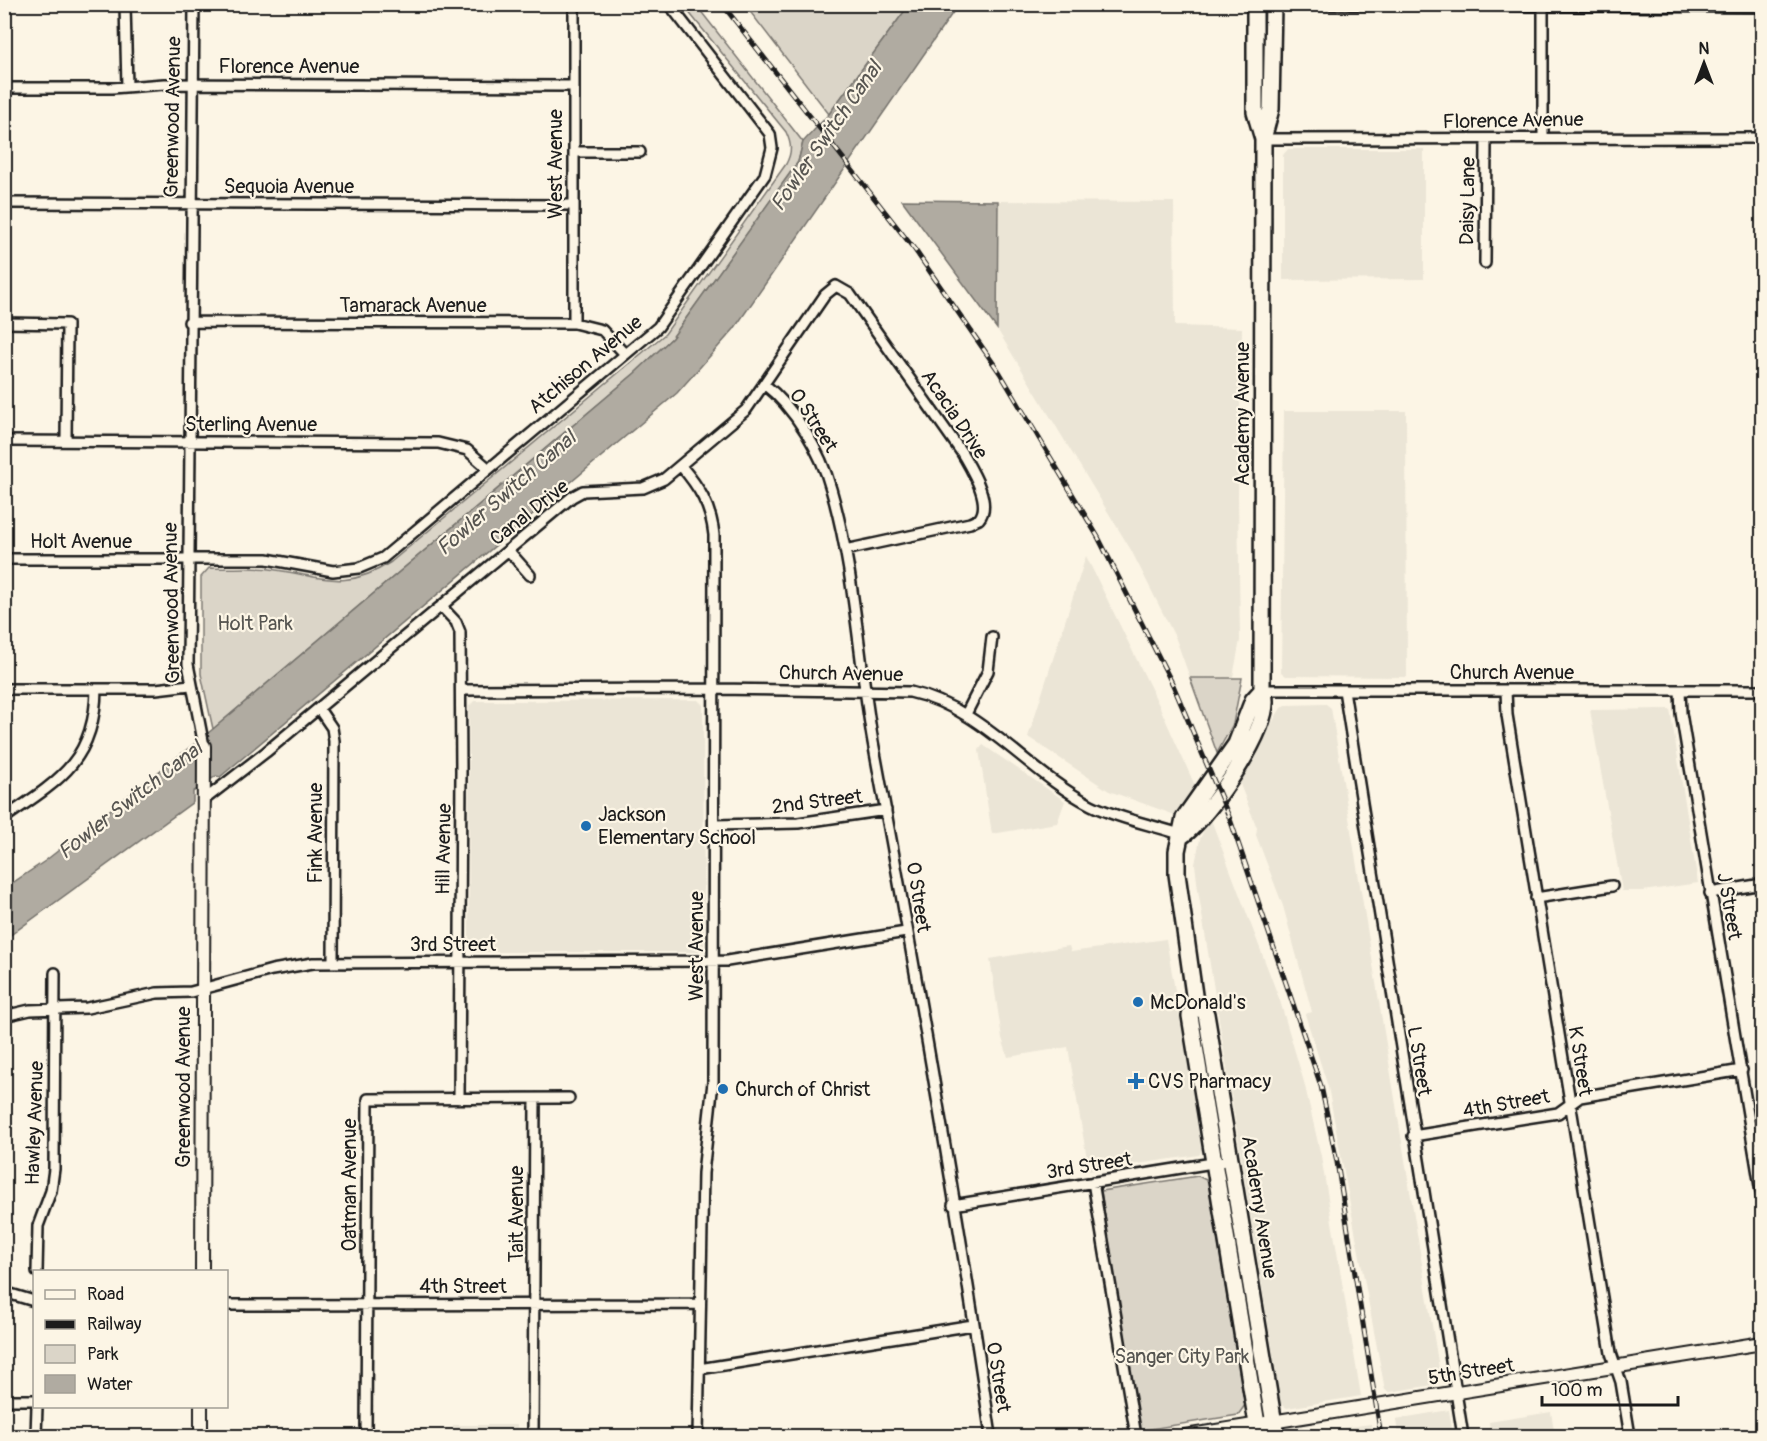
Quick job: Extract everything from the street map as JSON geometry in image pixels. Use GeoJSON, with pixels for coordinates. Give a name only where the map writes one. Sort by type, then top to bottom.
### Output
{"type":"FeatureCollection","features":[{"type":"Feature","properties":{"kind":"main road","name":"Academy Avenue"},"geometry":{"type":"LineString","coordinates":[[1258,1431],[1190,1016],[1195,1002],[1177,874],[1177,851],[1183,835],[1200,821],[1249,749],[1265,709],[1265,694],[1262,690],[1263,139],[1271,109],[1272,4]]}},
{"type":"Feature","properties":{"kind":"main road","name":"Academy Avenue"},"geometry":{"type":"LineString","coordinates":[[1255,5],[1255,112],[1263,139]]}},
{"type":"Feature","properties":{"kind":"main road","name":"Academy Avenue"},"geometry":{"type":"LineString","coordinates":[[1195,1002],[1206,1014],[1275,1430]]}},
{"type":"Feature","properties":{"kind":"main road"},"geometry":{"type":"LineString","coordinates":[[1233,1281],[1245,1297],[1250,1323],[1258,1329]]}},
{"type":"Feature","properties":{"kind":"street"},"geometry":{"type":"LineString","coordinates":[[125,4],[127,87]]}},
{"type":"Feature","properties":{"kind":"street","name":"Greenwood Avenue"},"geometry":{"type":"LineString","coordinates":[[194,4],[190,203],[188,664],[190,685],[204,746],[202,1270]]}},
{"type":"Feature","properties":{"kind":"street","name":"West Avenue"},"geometry":{"type":"LineString","coordinates":[[574,4],[574,323]]}},
{"type":"Feature","properties":{"kind":"street","name":"Atchison Avenue"},"geometry":{"type":"LineString","coordinates":[[371,565],[383,558],[650,334],[671,311],[765,175],[772,148],[770,135],[762,121],[669,4]]}},
{"type":"Feature","properties":{"kind":"street"},"geometry":{"type":"LineString","coordinates":[[1255,5],[1762,8]]}},
{"type":"Feature","properties":{"kind":"street"},"geometry":{"type":"LineString","coordinates":[[1543,7],[1543,137]]}},
{"type":"Feature","properties":{"kind":"street","name":"Florence Avenue"},"geometry":{"type":"LineString","coordinates":[[4,88],[193,84],[573,86]]}},
{"type":"Feature","properties":{"kind":"street","name":"Florence Avenue"},"geometry":{"type":"LineString","coordinates":[[1263,139],[1762,138]]}},
{"type":"Feature","properties":{"kind":"street","name":"Daisy Lane"},"geometry":{"type":"LineString","coordinates":[[1485,262],[1486,140]]}},
{"type":"Feature","properties":{"kind":"street"},"geometry":{"type":"LineString","coordinates":[[574,152],[640,152]]}},
{"type":"Feature","properties":{"kind":"street","name":"Sequoia Avenue"},"geometry":{"type":"LineString","coordinates":[[4,204],[573,205]]}},
{"type":"Feature","properties":{"kind":"street","name":"Canal Drive"},"geometry":{"type":"LineString","coordinates":[[204,800],[319,709],[572,497],[583,491],[643,488],[664,479],[736,420],[764,384],[825,295],[836,286]]}},
{"type":"Feature","properties":{"kind":"street","name":"Acacia Drive"},"geometry":{"type":"LineString","coordinates":[[836,286],[850,294],[962,453],[975,477],[984,507],[979,519],[970,523],[845,550]]}},
{"type":"Feature","properties":{"kind":"street","name":"Tamarack Avenue"},"geometry":{"type":"LineString","coordinates":[[189,322],[574,323],[602,330],[625,354]]}},
{"type":"Feature","properties":{"kind":"street"},"geometry":{"type":"LineString","coordinates":[[4,323],[67,324],[66,441]]}},
{"type":"Feature","properties":{"kind":"street","name":"O Street"},"geometry":{"type":"LineString","coordinates":[[764,384],[783,402],[819,457],[831,489],[845,550],[855,605],[864,690],[906,932],[920,996],[991,1437]]}},
{"type":"Feature","properties":{"kind":"street","name":"Sterling Avenue"},"geometry":{"type":"LineString","coordinates":[[4,441],[438,443],[467,450],[489,469]]}},
{"type":"Feature","properties":{"kind":"street","name":"West Avenue"},"geometry":{"type":"LineString","coordinates":[[681,465],[698,486],[712,518],[715,689],[713,1082],[703,1173],[698,1437]]}},
{"type":"Feature","properties":{"kind":"street"},"geometry":{"type":"LineString","coordinates":[[508,550],[530,575]]}},
{"type":"Feature","properties":{"kind":"street","name":"Holt Avenue"},"geometry":{"type":"LineString","coordinates":[[4,559],[267,559],[333,572],[371,565]]}},
{"type":"Feature","properties":{"kind":"street","name":"Hill Avenue"},"geometry":{"type":"LineString","coordinates":[[441,606],[458,627],[461,690],[459,1099]]}},
{"type":"Feature","properties":{"kind":"street"},"geometry":{"type":"LineString","coordinates":[[966,714],[988,671],[992,637]]}},
{"type":"Feature","properties":{"kind":"street"},"geometry":{"type":"LineString","coordinates":[[4,689],[156,689],[190,685]]}},
{"type":"Feature","properties":{"kind":"street"},"geometry":{"type":"LineString","coordinates":[[4,818],[76,761],[91,733],[96,689]]}},
{"type":"Feature","properties":{"kind":"street","name":"Church Avenue"},"geometry":{"type":"LineString","coordinates":[[461,690],[864,690],[899,691],[929,696],[966,714],[1092,805],[1183,835]]}},
{"type":"Feature","properties":{"kind":"street","name":"Church Avenue"},"geometry":{"type":"LineString","coordinates":[[1262,690],[1762,690]]}},
{"type":"Feature","properties":{"kind":"street","name":"L Street"},"geometry":{"type":"LineString","coordinates":[[1344,690],[1462,1437]]}},
{"type":"Feature","properties":{"kind":"street","name":"K Street"},"geometry":{"type":"LineString","coordinates":[[1506,690],[1536,898],[1570,1106],[1630,1437]]}},
{"type":"Feature","properties":{"kind":"street","name":"J Street"},"geometry":{"type":"LineString","coordinates":[[1680,690],[1681,713],[1710,893],[1762,1198]]}},
{"type":"Feature","properties":{"kind":"street","name":"Fink Avenue"},"geometry":{"type":"LineString","coordinates":[[319,709],[332,728],[334,741],[333,962]]}},
{"type":"Feature","properties":{"kind":"street","name":"2nd Street"},"geometry":{"type":"LineString","coordinates":[[715,825],[798,823],[886,810]]}},
{"type":"Feature","properties":{"kind":"street"},"geometry":{"type":"LineString","coordinates":[[1710,893],[1762,884]]}},
{"type":"Feature","properties":{"kind":"street"},"geometry":{"type":"LineString","coordinates":[[1536,898],[1612,886]]}},
{"type":"Feature","properties":{"kind":"street","name":"3rd Street"},"geometry":{"type":"LineString","coordinates":[[4,1016],[14,1011],[87,1008],[145,994],[203,989],[288,966],[333,962],[715,962],[906,932]]}},
{"type":"Feature","properties":{"kind":"street","name":"Hawley Avenue"},"geometry":{"type":"LineString","coordinates":[[37,1270],[38,1226],[51,1191],[54,1169],[55,974]]}},
{"type":"Feature","properties":{"kind":"street","name":"4th Street"},"geometry":{"type":"LineString","coordinates":[[1413,1136],[1558,1113],[1580,1097],[1742,1070]]}},
{"type":"Feature","properties":{"kind":"street","name":"Oatman Avenue"},"geometry":{"type":"LineString","coordinates":[[366,1437],[368,1099],[535,1100],[569,1098]]}},
{"type":"Feature","properties":{"kind":"street","name":"Tait Avenue"},"geometry":{"type":"LineString","coordinates":[[533,1437],[535,1100]]}},
{"type":"Feature","properties":{"kind":"street","name":"3rd Street"},"geometry":{"type":"LineString","coordinates":[[953,1205],[1231,1160]]}},
{"type":"Feature","properties":{"kind":"street"},"geometry":{"type":"LineString","coordinates":[[1094,1182],[1136,1437]]}},
{"type":"Feature","properties":{"kind":"street"},"geometry":{"type":"LineString","coordinates":[[4,1292],[33,1301]]}},
{"type":"Feature","properties":{"kind":"street","name":"4th Street"},"geometry":{"type":"LineString","coordinates":[[228,1305],[700,1304]]}},
{"type":"Feature","properties":{"kind":"street"},"geometry":{"type":"LineString","coordinates":[[699,1370],[973,1325]]}},
{"type":"Feature","properties":{"kind":"street","name":"5th Street"},"geometry":{"type":"LineString","coordinates":[[1185,1437],[1275,1430],[1454,1393],[1762,1343]]}},
{"type":"Feature","properties":{"kind":"street"},"geometry":{"type":"LineString","coordinates":[[4,1400],[33,1400]]}},
{"type":"Feature","properties":{"kind":"street"},"geometry":{"type":"LineString","coordinates":[[36,1437],[37,1408]]}},
{"type":"Feature","properties":{"kind":"street"},"geometry":{"type":"LineString","coordinates":[[201,1408],[201,1437]]}},
{"type":"Feature","properties":{"kind":"shaded area"},"geometry":{"type":"Polygon","coordinates":[[[1288,149],[1424,149],[1424,279],[1283,280],[1283,155],[1288,149]]]}},
{"type":"Feature","properties":{"kind":"shaded area"},"geometry":{"type":"Polygon","coordinates":[[[998,201],[1174,202],[1175,326],[1242,328],[1238,496],[1240,640],[1233,677],[1190,678],[1176,639],[1131,550],[997,329],[998,201]]]}},
{"type":"Feature","properties":{"kind":"shaded area"},"geometry":{"type":"Polygon","coordinates":[[[1284,411],[1406,411],[1407,677],[1286,676],[1281,672],[1284,411]]]}},
{"type":"Feature","properties":{"kind":"shaded area"},"geometry":{"type":"Polygon","coordinates":[[[1086,556],[1158,703],[1196,788],[1179,814],[1175,815],[1109,791],[1028,737],[1086,556]]]}},
{"type":"Feature","properties":{"kind":"shaded area","name":"Jackson Elementary School"},"geometry":{"type":"Polygon","coordinates":[[[698,700],[703,705],[704,945],[698,952],[475,952],[469,946],[469,706],[474,701],[698,700]]]}},
{"type":"Feature","properties":{"kind":"shaded area"},"geometry":{"type":"Polygon","coordinates":[[[1326,704],[1331,708],[1440,1374],[1433,1385],[1390,1392],[1385,1390],[1328,1087],[1305,1014],[1312,1012],[1283,906],[1238,779],[1281,708],[1286,705],[1326,704]]]}},
{"type":"Feature","properties":{"kind":"shaded area"},"geometry":{"type":"Polygon","coordinates":[[[1670,709],[1698,883],[1643,891],[1622,891],[1590,710],[1670,709]]]}},
{"type":"Feature","properties":{"kind":"shaded area"},"geometry":{"type":"Polygon","coordinates":[[[983,745],[1065,801],[1057,823],[992,834],[979,750],[983,745]]]}},
{"type":"Feature","properties":{"kind":"shaded area"},"geometry":{"type":"Polygon","coordinates":[[[1210,817],[1280,1001],[1304,1082],[1321,1156],[1361,1396],[1287,1408],[1281,1404],[1198,890],[1195,864],[1200,839],[1210,817]]]}},
{"type":"Feature","properties":{"kind":"shaded area"},"geometry":{"type":"Polygon","coordinates":[[[1166,939],[1203,1149],[1199,1155],[1089,1171],[1068,1047],[1008,1057],[1002,1038],[990,959],[1069,946],[1071,952],[1166,939]]]}},
{"type":"Feature","properties":{"kind":"shaded area"},"geometry":{"type":"Polygon","coordinates":[[[1449,1410],[1453,1436],[1398,1436],[1396,1419],[1449,1410]]]}},
{"type":"Feature","properties":{"kind":"shaded area"},"geometry":{"type":"Polygon","coordinates":[[[1551,1412],[1555,1436],[1491,1436],[1489,1422],[1551,1412]]]}},
{"type":"Feature","properties":{"kind":"shaded area"},"geometry":{"type":"Polygon","coordinates":[[[1371,1424],[1373,1436],[1289,1436],[1290,1435],[1371,1424]]]}},
{"type":"Feature","properties":{"kind":"shaded area"},"geometry":{"type":"Polygon","coordinates":[[[453,1425],[517,1425],[517,1436],[453,1436],[453,1425]]]}},
{"type":"Feature","properties":{"kind":"green space","name":"Holt Park"},"geometry":{"type":"Polygon","coordinates":[[[683,5],[696,5],[803,142],[798,162],[672,338],[635,373],[213,729],[201,674],[201,577],[209,568],[270,569],[318,578],[345,579],[359,577],[391,562],[665,334],[786,164],[790,148],[786,132],[683,5]]]}},
{"type":"Feature","properties":{"kind":"green space"},"geometry":{"type":"Polygon","coordinates":[[[745,5],[909,5],[829,114],[745,5]]]}},
{"type":"Feature","properties":{"kind":"green space"},"geometry":{"type":"Polygon","coordinates":[[[1190,678],[1242,678],[1233,724],[1217,753],[1190,678]]]}},
{"type":"Feature","properties":{"kind":"green space","name":"Sanger City Park"},"geometry":{"type":"Polygon","coordinates":[[[1198,1176],[1208,1181],[1245,1405],[1238,1415],[1138,1431],[1101,1191],[1198,1176]]]}},
{"type":"Feature","properties":{"kind":"water","name":"Fowler Switch Canal"},"geometry":{"type":"Polygon","coordinates":[[[909,5],[958,5],[734,329],[677,393],[220,777],[216,776],[193,792],[193,802],[5,939],[5,888],[45,861],[213,729],[635,373],[672,338],[798,162],[803,142],[829,114],[909,5]]]}},
{"type":"Feature","properties":{"kind":"water"},"geometry":{"type":"Polygon","coordinates":[[[902,200],[998,201],[997,329],[902,200]]]}},
{"type":"Feature","properties":{"kind":"railway"},"geometry":{"type":"LineString","coordinates":[[722,4],[915,250],[1000,373],[1098,537],[1173,685],[1230,819],[1321,1086],[1337,1162],[1381,1436]]}},
{"type":"Feature","properties":{"kind":"place","name":"Jackson Elementary School"},"geometry":{"type":"Point","coordinates":[586,826]}},
{"type":"Feature","properties":{"kind":"place","name":"McDonald's"},"geometry":{"type":"Point","coordinates":[1138,1002]}},
{"type":"Feature","properties":{"kind":"place","name":"CVS Pharmacy"},"geometry":{"type":"Point","coordinates":[1136,1081]}},
{"type":"Feature","properties":{"kind":"place","name":"Church of Christ"},"geometry":{"type":"Point","coordinates":[723,1089]}}]}
